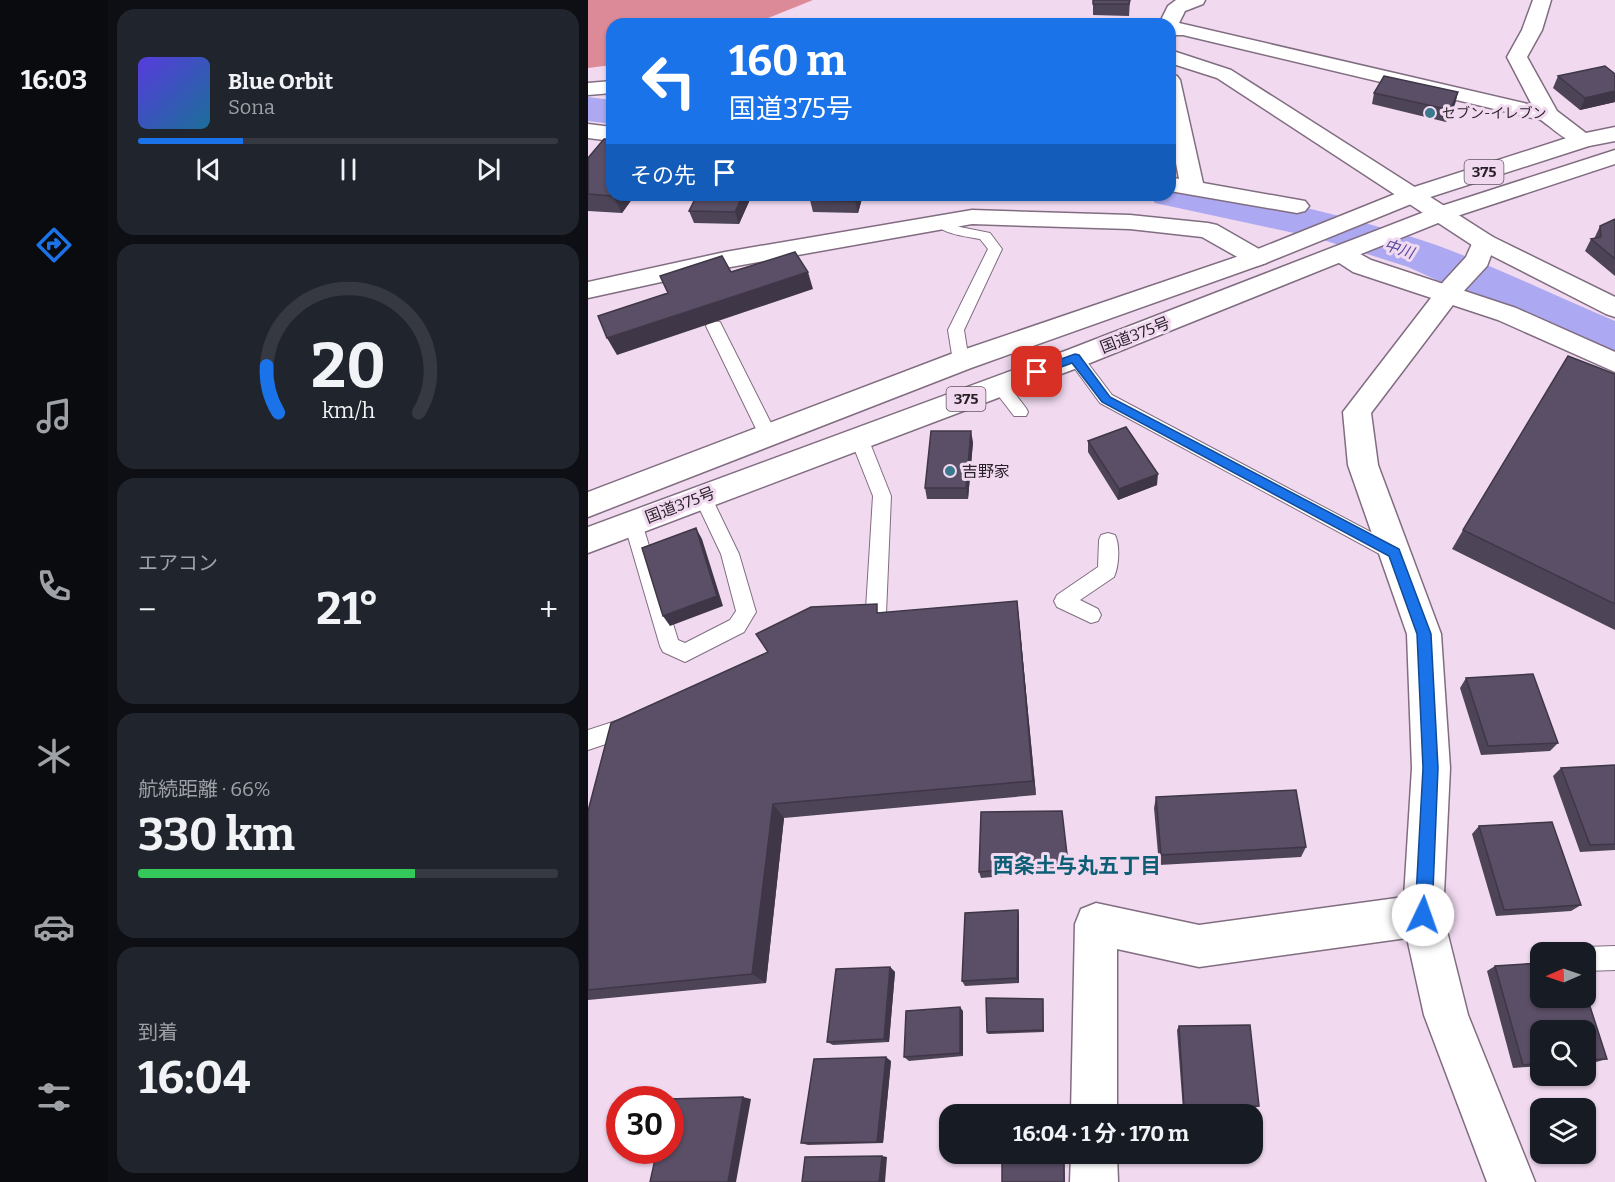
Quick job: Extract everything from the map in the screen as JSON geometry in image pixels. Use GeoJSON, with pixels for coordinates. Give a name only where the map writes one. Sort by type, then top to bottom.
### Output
{"type":"FeatureCollection","features":[{"type":"Feature","properties":{"kind":"main road"},"geometry":{"type":"LineString","coordinates":[[1171,18],[1173,10],[1185,2],[1196,0]]}},
{"type":"Feature","properties":{"kind":"main road"},"geometry":{"type":"LineString","coordinates":[[1542,0],[1532,30],[1517,57],[1548,115]]}},
{"type":"Feature","properties":{"kind":"main road"},"geometry":{"type":"LineString","coordinates":[[1176,29],[1548,115],[1584,140]]}},
{"type":"Feature","properties":{"kind":"main road"},"geometry":{"type":"LineString","coordinates":[[1176,58],[1224,74],[1413,195],[1440,214],[1481,251],[1615,308]]}},
{"type":"Feature","properties":{"kind":"main road"},"geometry":{"type":"LineString","coordinates":[[588,90],[606,88]]}},
{"type":"Feature","properties":{"kind":"main road"},"geometry":{"type":"LineString","coordinates":[[1176,108],[1193,189]]}},
{"type":"Feature","properties":{"kind":"main road"},"geometry":{"type":"LineString","coordinates":[[588,131],[606,133]]}},
{"type":"Feature","properties":{"kind":"main road","name":"国道375号"},"geometry":{"type":"LineString","coordinates":[[588,505],[961,361],[1266,255],[1413,195],[1584,140],[1615,134]]}},
{"type":"Feature","properties":{"kind":"main road","name":"国道375号"},"geometry":{"type":"LineString","coordinates":[[588,540],[1075,358],[1440,214],[1615,157]]}},
{"type":"Feature","properties":{"kind":"main road"},"geometry":{"type":"LineString","coordinates":[[1176,185],[1297,206]]}},
{"type":"Feature","properties":{"kind":"main road"},"geometry":{"type":"LineString","coordinates":[[588,290],[725,260],[941,223],[972,206],[1208,230],[1266,255]]}},
{"type":"Feature","properties":{"kind":"main road"},"geometry":{"type":"LineString","coordinates":[[1481,251],[1358,412],[1364,465],[1424,634],[1431,768],[1423,915],[1446,1015],[1511,1182]]}},
{"type":"Feature","properties":{"kind":"main road"},"geometry":{"type":"LineString","coordinates":[[1342,254],[1362,266],[1450,291],[1508,314],[1615,363]]}},
{"type":"Feature","properties":{"kind":"main road"},"geometry":{"type":"LineString","coordinates":[[1094,1104],[1096,924],[1199,946],[1423,915]]}},
{"type":"Feature","properties":{"kind":"main road"},"geometry":{"type":"LineString","coordinates":[[1094,1164],[1094,1182]]}},
{"type":"Feature","properties":{"kind":"lane"},"geometry":{"type":"LineString","coordinates":[[941,223],[956,230],[985,236],[995,249],[956,330],[961,361]]}},
{"type":"Feature","properties":{"kind":"lane"},"geometry":{"type":"LineString","coordinates":[[714,326],[769,437]]}},
{"type":"Feature","properties":{"kind":"lane"},"geometry":{"type":"LineString","coordinates":[[1075,358],[1106,399],[1394,553]]}},
{"type":"Feature","properties":{"kind":"lane"},"geometry":{"type":"LineString","coordinates":[[1000,386],[1020,412]]}},
{"type":"Feature","properties":{"kind":"lane"},"geometry":{"type":"LineString","coordinates":[[843,629],[876,614],[882,496],[859,438]]}},
{"type":"Feature","properties":{"kind":"lane"},"geometry":{"type":"LineString","coordinates":[[633,523],[670,646],[685,653],[737,626],[746,612],[730,554],[703,497]]}},
{"type":"Feature","properties":{"kind":"lane"},"geometry":{"type":"LineString","coordinates":[[1091,615],[1064,601],[1107,571],[1108,540]]}},
{"type":"Feature","properties":{"kind":"lane"},"geometry":{"type":"LineString","coordinates":[[588,740],[616,733],[649,718]]}},
{"type":"Feature","properties":{"kind":"lane"},"geometry":{"type":"LineString","coordinates":[[1596,959],[1615,958]]}},
{"type":"Feature","properties":{"kind":"shaded area"},"geometry":{"type":"Polygon","coordinates":[[[588,0],[813,0],[768,18],[606,18],[606,66],[588,68],[588,0]]]}},
{"type":"Feature","properties":{"kind":"building"},"geometry":{"type":"Polygon","coordinates":[[[1093,0],[1130,0],[1129,4],[1093,4],[1093,0]]]}},
{"type":"Feature","properties":{"kind":"building"},"geometry":{"type":"Polygon","coordinates":[[[1605,66],[1615,74],[1615,91],[1585,98],[1558,76],[1605,66]]]}},
{"type":"Feature","properties":{"kind":"building"},"geometry":{"type":"Polygon","coordinates":[[[1384,76],[1458,92],[1450,110],[1374,93],[1384,76]]]}},
{"type":"Feature","properties":{"kind":"building"},"geometry":{"type":"Polygon","coordinates":[[[606,139],[606,195],[588,194],[588,158],[606,139]]]}},
{"type":"Feature","properties":{"kind":"building"},"geometry":{"type":"Polygon","coordinates":[[[694,201],[740,201],[735,212],[689,211],[694,201]]]}},
{"type":"Feature","properties":{"kind":"building"},"geometry":{"type":"Polygon","coordinates":[[[1615,219],[1615,259],[1591,239],[1601,237],[1600,226],[1615,219]]]}},
{"type":"Feature","properties":{"kind":"building"},"geometry":{"type":"Polygon","coordinates":[[[795,252],[808,272],[607,338],[598,316],[668,293],[660,276],[722,256],[731,272],[795,252]]]}},
{"type":"Feature","properties":{"kind":"building"},"geometry":{"type":"Polygon","coordinates":[[[1568,356],[1615,374],[1615,604],[1463,530],[1568,356]]]}},
{"type":"Feature","properties":{"kind":"building"},"geometry":{"type":"Polygon","coordinates":[[[1126,427],[1158,474],[1119,489],[1088,441],[1126,427]]]}},
{"type":"Feature","properties":{"kind":"building","name":"吉野家"},"geometry":{"type":"Polygon","coordinates":[[[931,431],[971,431],[966,488],[925,488],[931,431]]]}},
{"type":"Feature","properties":{"kind":"building"},"geometry":{"type":"Polygon","coordinates":[[[696,528],[717,596],[663,616],[642,548],[696,528]]]}},
{"type":"Feature","properties":{"kind":"building"},"geometry":{"type":"Polygon","coordinates":[[[1017,601],[1033,781],[773,804],[752,974],[588,990],[588,811],[611,723],[768,652],[756,634],[811,607],[877,604],[877,613],[1017,601]]]}},
{"type":"Feature","properties":{"kind":"building"},"geometry":{"type":"Polygon","coordinates":[[[1533,674],[1558,743],[1488,746],[1466,678],[1533,674]]]}},
{"type":"Feature","properties":{"kind":"building"},"geometry":{"type":"Polygon","coordinates":[[[1615,765],[1615,844],[1590,845],[1561,768],[1615,765]]]}},
{"type":"Feature","properties":{"kind":"building"},"geometry":{"type":"Polygon","coordinates":[[[1296,790],[1306,847],[1161,855],[1156,797],[1296,790]]]}},
{"type":"Feature","properties":{"kind":"building"},"geometry":{"type":"Polygon","coordinates":[[[1062,811],[1068,863],[979,872],[981,812],[1062,811]]]}},
{"type":"Feature","properties":{"kind":"building"},"geometry":{"type":"Polygon","coordinates":[[[1552,822],[1581,905],[1504,910],[1479,826],[1552,822]]]}},
{"type":"Feature","properties":{"kind":"building"},"geometry":{"type":"Polygon","coordinates":[[[1018,910],[1017,978],[962,981],[965,913],[1018,910]]]}},
{"type":"Feature","properties":{"kind":"building"},"geometry":{"type":"Polygon","coordinates":[[[1530,964],[1530,1008],[1591,1008],[1594,1020],[1530,1020],[1530,1064],[1523,1065],[1495,966],[1530,964]]]}},
{"type":"Feature","properties":{"kind":"building"},"geometry":{"type":"Polygon","coordinates":[[[890,967],[884,1039],[827,1042],[836,969],[890,967]]]}},
{"type":"Feature","properties":{"kind":"building"},"geometry":{"type":"Polygon","coordinates":[[[986,998],[1043,999],[1043,1030],[987,1032],[986,998]]]}},
{"type":"Feature","properties":{"kind":"building"},"geometry":{"type":"Polygon","coordinates":[[[960,1007],[960,1053],[904,1057],[906,1011],[960,1007]]]}},
{"type":"Feature","properties":{"kind":"building"},"geometry":{"type":"Polygon","coordinates":[[[1250,1025],[1259,1104],[1184,1104],[1179,1026],[1250,1025]]]}},
{"type":"Feature","properties":{"kind":"building"},"geometry":{"type":"Polygon","coordinates":[[[1596,1025],[1607,1059],[1596,1060],[1596,1025]]]}},
{"type":"Feature","properties":{"kind":"building"},"geometry":{"type":"Polygon","coordinates":[[[886,1057],[877,1142],[801,1143],[814,1059],[886,1057]]]}},
{"type":"Feature","properties":{"kind":"building"},"geometry":{"type":"Polygon","coordinates":[[[743,1097],[728,1182],[650,1182],[654,1164],[684,1164],[684,1099],[743,1097]]]}},
{"type":"Feature","properties":{"kind":"building"},"geometry":{"type":"Polygon","coordinates":[[[882,1156],[879,1182],[802,1182],[805,1157],[882,1156]]]}},
{"type":"Feature","properties":{"kind":"building"},"geometry":{"type":"Polygon","coordinates":[[[1002,1164],[1064,1164],[1064,1182],[1002,1182],[1002,1164]]]}},
{"type":"Feature","properties":{"kind":"waterway","name":"中川"},"geometry":{"type":"LineString","coordinates":[[588,109],[606,111]]}},
{"type":"Feature","properties":{"kind":"waterway","name":"中川"},"geometry":{"type":"LineString","coordinates":[[1176,195],[1224,203],[1330,227],[1424,257],[1615,341]]}},
{"type":"Feature","properties":{"kind":"place","name":"セブン-イレブン"},"geometry":{"type":"Point","coordinates":[1430,113]}},
{"type":"Feature","properties":{"kind":"place","name":"吉野家"},"geometry":{"type":"Point","coordinates":[950,471]}},
{"type":"Feature","properties":{"kind":"district","name":"西条土与丸五丁目"},"geometry":{"type":"Point","coordinates":[1077,866]}},
{"type":"Feature","properties":{"kind":"route"},"geometry":{"type":"LineString","coordinates":[[1037,372],[1075,358],[1106,399],[1394,553],[1424,634],[1431,768],[1423,915]]}}]}
